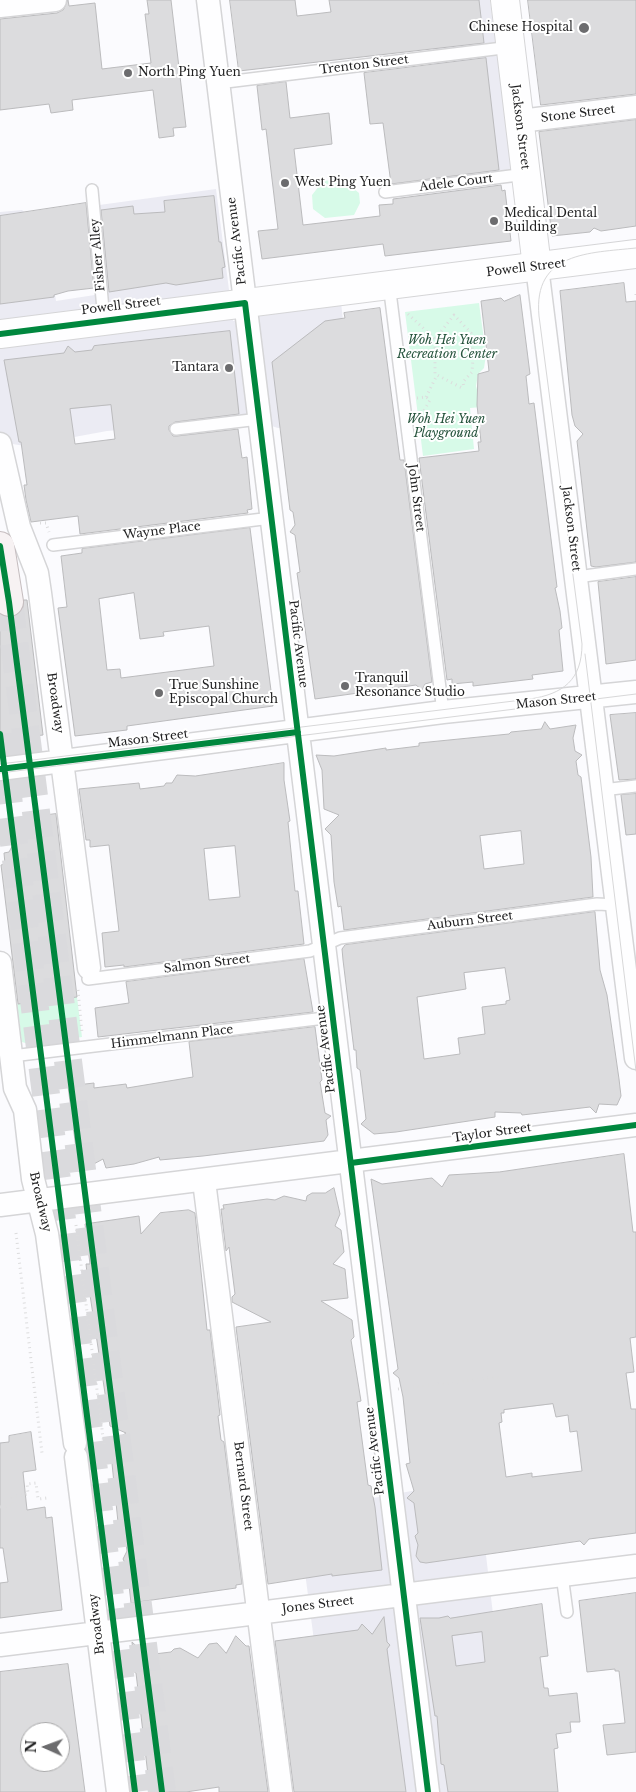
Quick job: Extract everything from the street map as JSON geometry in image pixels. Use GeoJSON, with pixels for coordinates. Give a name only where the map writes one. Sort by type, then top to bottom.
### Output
{"type":"FeatureCollection","features":[{"type":"Feature","properties":{"kind":"main road"},"geometry":{"type":"LineString","coordinates":[[0,546],[9,602]]}},
{"type":"Feature","properties":{"kind":"street"},"geometry":{"type":"LineString","coordinates":[[0,6],[55,0]]}},
{"type":"Feature","properties":{"kind":"street","name":"Pacific Avenue"},"geometry":{"type":"LineString","coordinates":[[208,0],[428,1792]]}},
{"type":"Feature","properties":{"kind":"street","name":"Jackson Street"},"geometry":{"type":"LineString","coordinates":[[505,0],[636,1058]]}},
{"type":"Feature","properties":{"kind":"street","name":"Stone Street"},"geometry":{"type":"LineString","coordinates":[[520,121],[636,107]]}},
{"type":"Feature","properties":{"kind":"street","name":"Powell Street"},"geometry":{"type":"LineString","coordinates":[[0,334],[636,254]]}},
{"type":"Feature","properties":{"kind":"street","name":"Broadway"},"geometry":{"type":"LineString","coordinates":[[0,444],[19,527],[36,573],[62,761],[88,973]]}},
{"type":"Feature","properties":{"kind":"street","name":"Mason Street"},"geometry":{"type":"LineString","coordinates":[[0,768],[298,732],[443,712],[636,692]]}},
{"type":"Feature","properties":{"kind":"street","name":"Broadway"},"geometry":{"type":"LineString","coordinates":[[0,963],[15,1088],[25,1110],[34,1179],[47,1234],[76,1450],[118,1792]]}},
{"type":"Feature","properties":{"kind":"street","name":"Taylor Street"},"geometry":{"type":"LineString","coordinates":[[0,1206],[351,1163],[636,1125]]}},
{"type":"Feature","properties":{"kind":"street","name":"Bernard Street"},"geometry":{"type":"LineString","coordinates":[[204,1181],[281,1792]]}},
{"type":"Feature","properties":{"kind":"street","name":"Jones Street"},"geometry":{"type":"LineString","coordinates":[[0,1645],[636,1566]]}},
{"type":"Feature","properties":{"kind":"lane","name":"Trenton Street"},"geometry":{"type":"LineString","coordinates":[[218,83],[511,47]]}},
{"type":"Feature","properties":{"kind":"lane","name":"Adele Court"},"geometry":{"type":"LineString","coordinates":[[385,192],[526,174]]}},
{"type":"Feature","properties":{"kind":"lane","name":"Fisher Alley"},"geometry":{"type":"LineString","coordinates":[[92,190],[104,320]]}},
{"type":"Feature","properties":{"kind":"lane","name":"John Street"},"geometry":{"type":"LineString","coordinates":[[390,284],[443,712]]}},
{"type":"Feature","properties":{"kind":"lane"},"geometry":{"type":"LineString","coordinates":[[176,430],[259,419]]}},
{"type":"Feature","properties":{"kind":"lane","name":"Wayne Place"},"geometry":{"type":"LineString","coordinates":[[53,545],[271,518]]}},
{"type":"Feature","properties":{"kind":"lane"},"geometry":{"type":"LineString","coordinates":[[577,577],[636,569]]}},
{"type":"Feature","properties":{"kind":"lane"},"geometry":{"type":"LineString","coordinates":[[603,790],[636,786]]}},
{"type":"Feature","properties":{"kind":"lane","name":"Auburn Street"},"geometry":{"type":"LineString","coordinates":[[324,943],[340,938],[598,904],[616,905]]}},
{"type":"Feature","properties":{"kind":"lane","name":"Salmon Street"},"geometry":{"type":"LineString","coordinates":[[88,973],[307,951],[324,943]]}},
{"type":"Feature","properties":{"kind":"lane","name":"Himmelmann Place"},"geometry":{"type":"LineString","coordinates":[[12,1056],[333,1017]]}},
{"type":"Feature","properties":{"kind":"lane"},"geometry":{"type":"LineString","coordinates":[[562,1575],[568,1612]]}},
{"type":"Feature","properties":{"kind":"path"},"geometry":{"type":"LineString","coordinates":[[405,312],[435,339]]}},
{"type":"Feature","properties":{"kind":"path"},"geometry":{"type":"LineString","coordinates":[[454,315],[471,333],[472,372],[463,382],[464,389],[435,374],[435,339],[454,315]]}},
{"type":"Feature","properties":{"kind":"path"},"geometry":{"type":"LineString","coordinates":[[426,397],[437,375]]}},
{"type":"Feature","properties":{"kind":"path"},"geometry":{"type":"LineString","coordinates":[[419,398],[426,397]]}},
{"type":"Feature","properties":{"kind":"path"},"geometry":{"type":"LineString","coordinates":[[423,412],[430,400],[426,397]]}},
{"type":"Feature","properties":{"kind":"path"},"geometry":{"type":"LineString","coordinates":[[80,1010],[83,1040]]}},
{"type":"Feature","properties":{"kind":"path"},"geometry":{"type":"LineString","coordinates":[[76,1225],[104,1445]]}},
{"type":"Feature","properties":{"kind":"path"},"geometry":{"type":"LineString","coordinates":[[16,1233],[42,1453]]}},
{"type":"Feature","properties":{"kind":"path"},"geometry":{"type":"LineString","coordinates":[[395,1389],[499,1377]]}},
{"type":"Feature","properties":{"kind":"path"},"geometry":{"type":"LineString","coordinates":[[0,1506],[13,1505],[12,1497],[28,1494],[27,1484],[36,1483],[38,1499],[47,1498]]}},
{"type":"Feature","properties":{"kind":"shaded area"},"geometry":{"type":"Polygon","coordinates":[[[427,0],[490,0],[512,169],[447,180],[427,0]]]}},
{"type":"Feature","properties":{"kind":"shaded area"},"geometry":{"type":"Polygon","coordinates":[[[216,189],[233,321],[341,302],[346,348],[337,423],[278,428],[249,419],[107,431],[25,446],[0,442],[0,212],[22,210],[45,232],[56,301],[101,294],[92,206],[216,189]]]}},
{"type":"Feature","properties":{"kind":"shaded area"},"geometry":{"type":"Polygon","coordinates":[[[477,1479],[514,1792],[334,1792],[297,1512],[477,1479]]]}},
{"type":"Feature","properties":{"kind":"green space"},"geometry":{"type":"Polygon","coordinates":[[[342,179],[359,193],[360,203],[354,215],[325,218],[313,209],[312,195],[323,181],[342,179]]]}},
{"type":"Feature","properties":{"kind":"green space","name":"Woh Hei Yuen Recreation Center"},"geometry":{"type":"Polygon","coordinates":[[[479,303],[486,355],[484,368],[478,374],[476,386],[482,407],[470,408],[474,449],[423,456],[405,312],[479,303]]]}},
{"type":"Feature","properties":{"kind":"green space"},"geometry":{"type":"Polygon","coordinates":[[[77,997],[82,1037],[29,1044],[22,1042],[17,1004],[77,997]]]}},
{"type":"Feature","properties":{"kind":"building"},"geometry":{"type":"Polygon","coordinates":[[[68,0],[69,6],[95,3],[102,69],[151,63],[145,14],[149,14],[147,0],[171,0],[186,127],[173,128],[174,136],[159,138],[153,90],[72,100],[73,110],[51,113],[49,104],[0,110],[0,19],[57,13],[63,10],[68,0]]]}},
{"type":"Feature","properties":{"kind":"building"},"geometry":{"type":"Polygon","coordinates":[[[230,0],[295,0],[297,16],[331,12],[329,0],[479,0],[484,43],[239,71],[230,0]]]}},
{"type":"Feature","properties":{"kind":"building","name":"Chinese Hospital"},"geometry":{"type":"Polygon","coordinates":[[[528,0],[636,0],[636,94],[541,105],[528,0]]]}},
{"type":"Feature","properties":{"kind":"building"},"geometry":{"type":"Polygon","coordinates":[[[486,58],[499,170],[391,184],[383,123],[370,124],[364,73],[486,58]]]}},
{"type":"Feature","properties":{"kind":"building"},"geometry":{"type":"Polygon","coordinates":[[[286,82],[290,118],[329,113],[332,144],[294,149],[303,225],[380,216],[379,205],[393,204],[393,199],[501,185],[502,191],[505,190],[511,241],[385,256],[383,244],[262,259],[258,231],[278,229],[266,129],[262,130],[257,86],[286,82]]]}},
{"type":"Feature","properties":{"kind":"building"},"geometry":{"type":"Polygon","coordinates":[[[636,120],[636,226],[601,231],[594,228],[590,232],[552,236],[539,132],[636,120]]]}},
{"type":"Feature","properties":{"kind":"building"},"geometry":{"type":"Polygon","coordinates":[[[214,196],[219,242],[221,242],[225,267],[222,268],[223,278],[176,285],[166,283],[109,292],[101,210],[133,206],[134,214],[165,212],[164,201],[214,196]]]}},
{"type":"Feature","properties":{"kind":"building"},"geometry":{"type":"Polygon","coordinates":[[[86,203],[94,288],[68,291],[54,295],[54,297],[0,304],[0,216],[86,203]]]}},
{"type":"Feature","properties":{"kind":"building"},"geometry":{"type":"Polygon","coordinates":[[[624,283],[626,302],[636,301],[636,562],[596,567],[591,566],[577,441],[583,434],[575,426],[572,415],[560,291],[624,283]]]}},
{"type":"Feature","properties":{"kind":"building"},"geometry":{"type":"Polygon","coordinates":[[[520,295],[530,374],[526,376],[529,404],[534,403],[557,587],[555,588],[562,628],[559,630],[563,671],[532,675],[533,679],[473,686],[473,682],[452,684],[452,679],[447,680],[419,458],[479,451],[478,442],[481,442],[477,405],[478,374],[489,371],[481,301],[501,298],[504,301],[520,295]]]}},
{"type":"Feature","properties":{"kind":"building"},"geometry":{"type":"Polygon","coordinates":[[[380,308],[400,460],[404,460],[432,682],[425,684],[422,690],[416,685],[315,699],[297,573],[300,572],[295,535],[290,532],[295,525],[293,512],[290,510],[272,362],[325,321],[345,318],[344,313],[380,308]]]}},
{"type":"Feature","properties":{"kind":"building"},"geometry":{"type":"Polygon","coordinates":[[[230,331],[239,414],[175,422],[169,426],[169,430],[173,436],[177,436],[238,429],[242,458],[247,457],[252,509],[247,510],[248,513],[80,534],[78,516],[31,522],[24,485],[27,485],[21,442],[19,442],[4,360],[64,353],[68,346],[75,352],[92,350],[94,346],[230,331]],[[111,405],[70,409],[75,444],[115,439],[111,405]]]}},
{"type":"Feature","properties":{"kind":"building"},"geometry":{"type":"Polygon","coordinates":[[[250,528],[273,706],[127,726],[127,730],[75,736],[58,608],[67,607],[61,556],[82,553],[82,549],[250,528]],[[134,593],[99,599],[107,670],[120,669],[121,678],[214,666],[209,626],[163,632],[164,636],[140,639],[134,593]]]}},
{"type":"Feature","properties":{"kind":"building"},"geometry":{"type":"Polygon","coordinates":[[[636,577],[636,660],[606,664],[598,582],[636,577]]]}},
{"type":"Feature","properties":{"kind":"building"},"geometry":{"type":"Polygon","coordinates":[[[24,600],[27,600],[43,735],[0,740],[0,614],[11,617],[18,614],[23,608],[24,600]]]}},
{"type":"Feature","properties":{"kind":"building"},"geometry":{"type":"Polygon","coordinates":[[[636,713],[636,779],[619,780],[610,715],[636,713]]]}},
{"type":"Feature","properties":{"kind":"building"},"geometry":{"type":"Polygon","coordinates":[[[545,722],[550,729],[576,725],[573,738],[575,751],[582,755],[576,761],[578,775],[581,777],[591,857],[593,897],[344,930],[341,906],[338,907],[334,882],[331,835],[325,829],[339,815],[324,809],[322,770],[316,755],[334,756],[386,748],[386,750],[419,746],[419,743],[541,729],[545,722]],[[521,831],[480,836],[484,869],[524,864],[521,831]]]}},
{"type":"Feature","properties":{"kind":"building"},"geometry":{"type":"Polygon","coordinates":[[[284,763],[295,891],[298,891],[304,944],[124,967],[124,965],[105,967],[102,933],[119,931],[109,845],[90,847],[90,840],[86,840],[79,789],[139,783],[140,789],[172,783],[177,775],[195,776],[284,763]],[[235,846],[204,849],[209,900],[240,897],[235,846]]]}},
{"type":"Feature","properties":{"kind":"building"},"geometry":{"type":"Polygon","coordinates":[[[636,794],[636,834],[626,835],[621,795],[636,794]]]}},
{"type":"Feature","properties":{"kind":"building"},"geometry":{"type":"Polygon","coordinates":[[[56,814],[77,997],[18,1004],[1,865],[5,864],[4,853],[9,852],[22,828],[33,823],[32,817],[56,814]]]}},
{"type":"Feature","properties":{"kind":"building"},"geometry":{"type":"Polygon","coordinates":[[[595,912],[600,970],[607,995],[621,1096],[617,1105],[599,1104],[596,1113],[590,1107],[522,1115],[521,1113],[495,1112],[495,1117],[374,1134],[361,1124],[366,1119],[360,1070],[357,1068],[356,1050],[354,1050],[343,960],[342,949],[345,945],[595,912]],[[505,968],[464,973],[466,989],[417,997],[424,1059],[460,1054],[458,1038],[485,1034],[482,1007],[506,1004],[506,1001],[510,1000],[505,968]]]}},
{"type":"Feature","properties":{"kind":"building"},"geometry":{"type":"Polygon","coordinates":[[[304,959],[313,1012],[98,1037],[95,1008],[129,1003],[126,982],[304,959]]]}},
{"type":"Feature","properties":{"kind":"building"},"geometry":{"type":"Polygon","coordinates":[[[315,1027],[325,1113],[331,1116],[326,1120],[328,1135],[324,1141],[203,1156],[160,1160],[159,1157],[134,1164],[106,1168],[103,1159],[79,1172],[68,1086],[94,1083],[94,1088],[126,1084],[127,1088],[193,1077],[189,1042],[315,1027]]]}},
{"type":"Feature","properties":{"kind":"building"},"geometry":{"type":"Polygon","coordinates":[[[624,1154],[633,1232],[636,1232],[636,1337],[630,1338],[634,1372],[626,1373],[631,1409],[636,1409],[636,1533],[589,1539],[584,1545],[580,1541],[426,1563],[420,1562],[416,1556],[418,1545],[415,1536],[418,1533],[414,1503],[407,1498],[414,1491],[406,1464],[410,1463],[403,1397],[399,1378],[393,1373],[398,1369],[371,1179],[382,1184],[432,1178],[442,1187],[449,1175],[499,1172],[624,1154]],[[553,1404],[504,1410],[504,1413],[501,1413],[502,1422],[499,1423],[506,1477],[532,1473],[532,1477],[582,1471],[577,1431],[570,1432],[568,1415],[556,1417],[553,1404]]]}},
{"type":"Feature","properties":{"kind":"building"},"geometry":{"type":"Polygon","coordinates":[[[334,1188],[340,1214],[335,1226],[341,1230],[344,1252],[333,1264],[345,1269],[348,1298],[321,1301],[352,1320],[354,1337],[351,1340],[361,1401],[357,1402],[368,1485],[371,1486],[375,1507],[382,1570],[332,1576],[332,1574],[268,1584],[236,1327],[271,1322],[232,1302],[232,1297],[235,1294],[229,1247],[226,1251],[221,1209],[224,1209],[223,1205],[267,1199],[275,1200],[284,1196],[306,1201],[307,1196],[312,1193],[325,1193],[334,1188]]]}},
{"type":"Feature","properties":{"kind":"building"},"geometry":{"type":"Polygon","coordinates":[[[189,1210],[195,1213],[207,1330],[210,1330],[221,1440],[224,1442],[242,1584],[236,1585],[236,1588],[131,1603],[127,1567],[123,1559],[127,1551],[125,1537],[119,1532],[110,1444],[126,1433],[110,1426],[88,1282],[86,1264],[90,1264],[85,1224],[139,1216],[141,1234],[160,1213],[189,1210]]]}},
{"type":"Feature","properties":{"kind":"building"},"geometry":{"type":"Polygon","coordinates":[[[31,1432],[36,1470],[23,1472],[27,1510],[45,1507],[46,1518],[52,1517],[62,1610],[0,1618],[0,1583],[8,1582],[3,1548],[0,1548],[0,1443],[9,1442],[9,1436],[31,1432]]]}},
{"type":"Feature","properties":{"kind":"building"},"geometry":{"type":"Polygon","coordinates":[[[636,1593],[636,1752],[607,1755],[603,1725],[625,1723],[619,1671],[615,1671],[615,1669],[587,1672],[579,1601],[636,1593]]]}},
{"type":"Feature","properties":{"kind":"building"},"geometry":{"type":"Polygon","coordinates":[[[542,1604],[548,1656],[540,1657],[544,1688],[548,1688],[549,1696],[577,1693],[580,1722],[570,1722],[571,1732],[556,1734],[558,1748],[554,1749],[558,1792],[448,1792],[444,1765],[441,1764],[437,1716],[435,1716],[420,1618],[448,1616],[450,1618],[542,1604]],[[482,1632],[452,1636],[456,1666],[485,1662],[482,1632]]]}},
{"type":"Feature","properties":{"kind":"building"},"geometry":{"type":"Polygon","coordinates":[[[384,1617],[387,1642],[390,1645],[387,1649],[406,1792],[294,1792],[275,1641],[358,1630],[362,1624],[372,1634],[384,1617]]]}},
{"type":"Feature","properties":{"kind":"building"},"geometry":{"type":"Polygon","coordinates":[[[236,1636],[246,1646],[249,1646],[268,1792],[219,1792],[219,1787],[186,1792],[150,1792],[136,1673],[130,1669],[134,1663],[132,1642],[146,1655],[171,1652],[174,1649],[180,1648],[198,1658],[209,1644],[217,1643],[226,1653],[236,1636]]]}},
{"type":"Feature","properties":{"kind":"building"},"geometry":{"type":"Polygon","coordinates":[[[68,1664],[85,1792],[0,1792],[0,1672],[68,1664]]]}},
{"type":"Feature","properties":{"kind":"tunnel"},"geometry":{"type":"LineString","coordinates":[[9,602],[162,1792]]}},
{"type":"Feature","properties":{"kind":"tunnel"},"geometry":{"type":"LineString","coordinates":[[0,734],[135,1792]]}},
{"type":"Feature","properties":{"kind":"tram line"},"geometry":{"type":"LineString","coordinates":[[0,764],[530,699],[542,697],[561,689],[574,676],[579,667],[582,644],[539,316],[540,295],[545,279],[555,268],[568,260],[583,255],[636,248]]}},
{"type":"Feature","properties":{"kind":"tram line"},"geometry":{"type":"LineString","coordinates":[[585,654],[636,1071]]}},
{"type":"Feature","properties":{"kind":"tram line"},"geometry":{"type":"LineString","coordinates":[[0,773],[636,694]]}},
{"type":"Feature","properties":{"kind":"cycle path"},"geometry":{"type":"LineString","coordinates":[[0,334],[245,303],[428,1792]]}},
{"type":"Feature","properties":{"kind":"cycle path"},"geometry":{"type":"LineString","coordinates":[[0,546],[9,602],[162,1792]]}},
{"type":"Feature","properties":{"kind":"cycle path"},"geometry":{"type":"LineString","coordinates":[[0,769],[298,732]]}},
{"type":"Feature","properties":{"kind":"cycle path"},"geometry":{"type":"LineString","coordinates":[[0,734],[135,1792]]}},
{"type":"Feature","properties":{"kind":"cycle path"},"geometry":{"type":"LineString","coordinates":[[351,1163],[636,1125]]}},
{"type":"Feature","properties":{"kind":"place","name":"Chinese Hospital"},"geometry":{"type":"Point","coordinates":[584,28]}},
{"type":"Feature","properties":{"kind":"place","name":"North Ping Yuen"},"geometry":{"type":"Point","coordinates":[128,73]}},
{"type":"Feature","properties":{"kind":"place","name":"West Ping Yuen"},"geometry":{"type":"Point","coordinates":[285,183]}},
{"type":"Feature","properties":{"kind":"place","name":"Medical Dental Building"},"geometry":{"type":"Point","coordinates":[494,221]}},
{"type":"Feature","properties":{"kind":"place","name":"Tantara"},"geometry":{"type":"Point","coordinates":[229,368]}},
{"type":"Feature","properties":{"kind":"place","name":"Tranquil Resonance Studio"},"geometry":{"type":"Point","coordinates":[345,686]}},
{"type":"Feature","properties":{"kind":"place","name":"True Sunshine Episcopal Church"},"geometry":{"type":"Point","coordinates":[159,693]}},
{"type":"Feature","properties":{"kind":"park label","name":"Woh Hei Yuen Playground"},"geometry":{"type":"Point","coordinates":[446,427]}}]}
